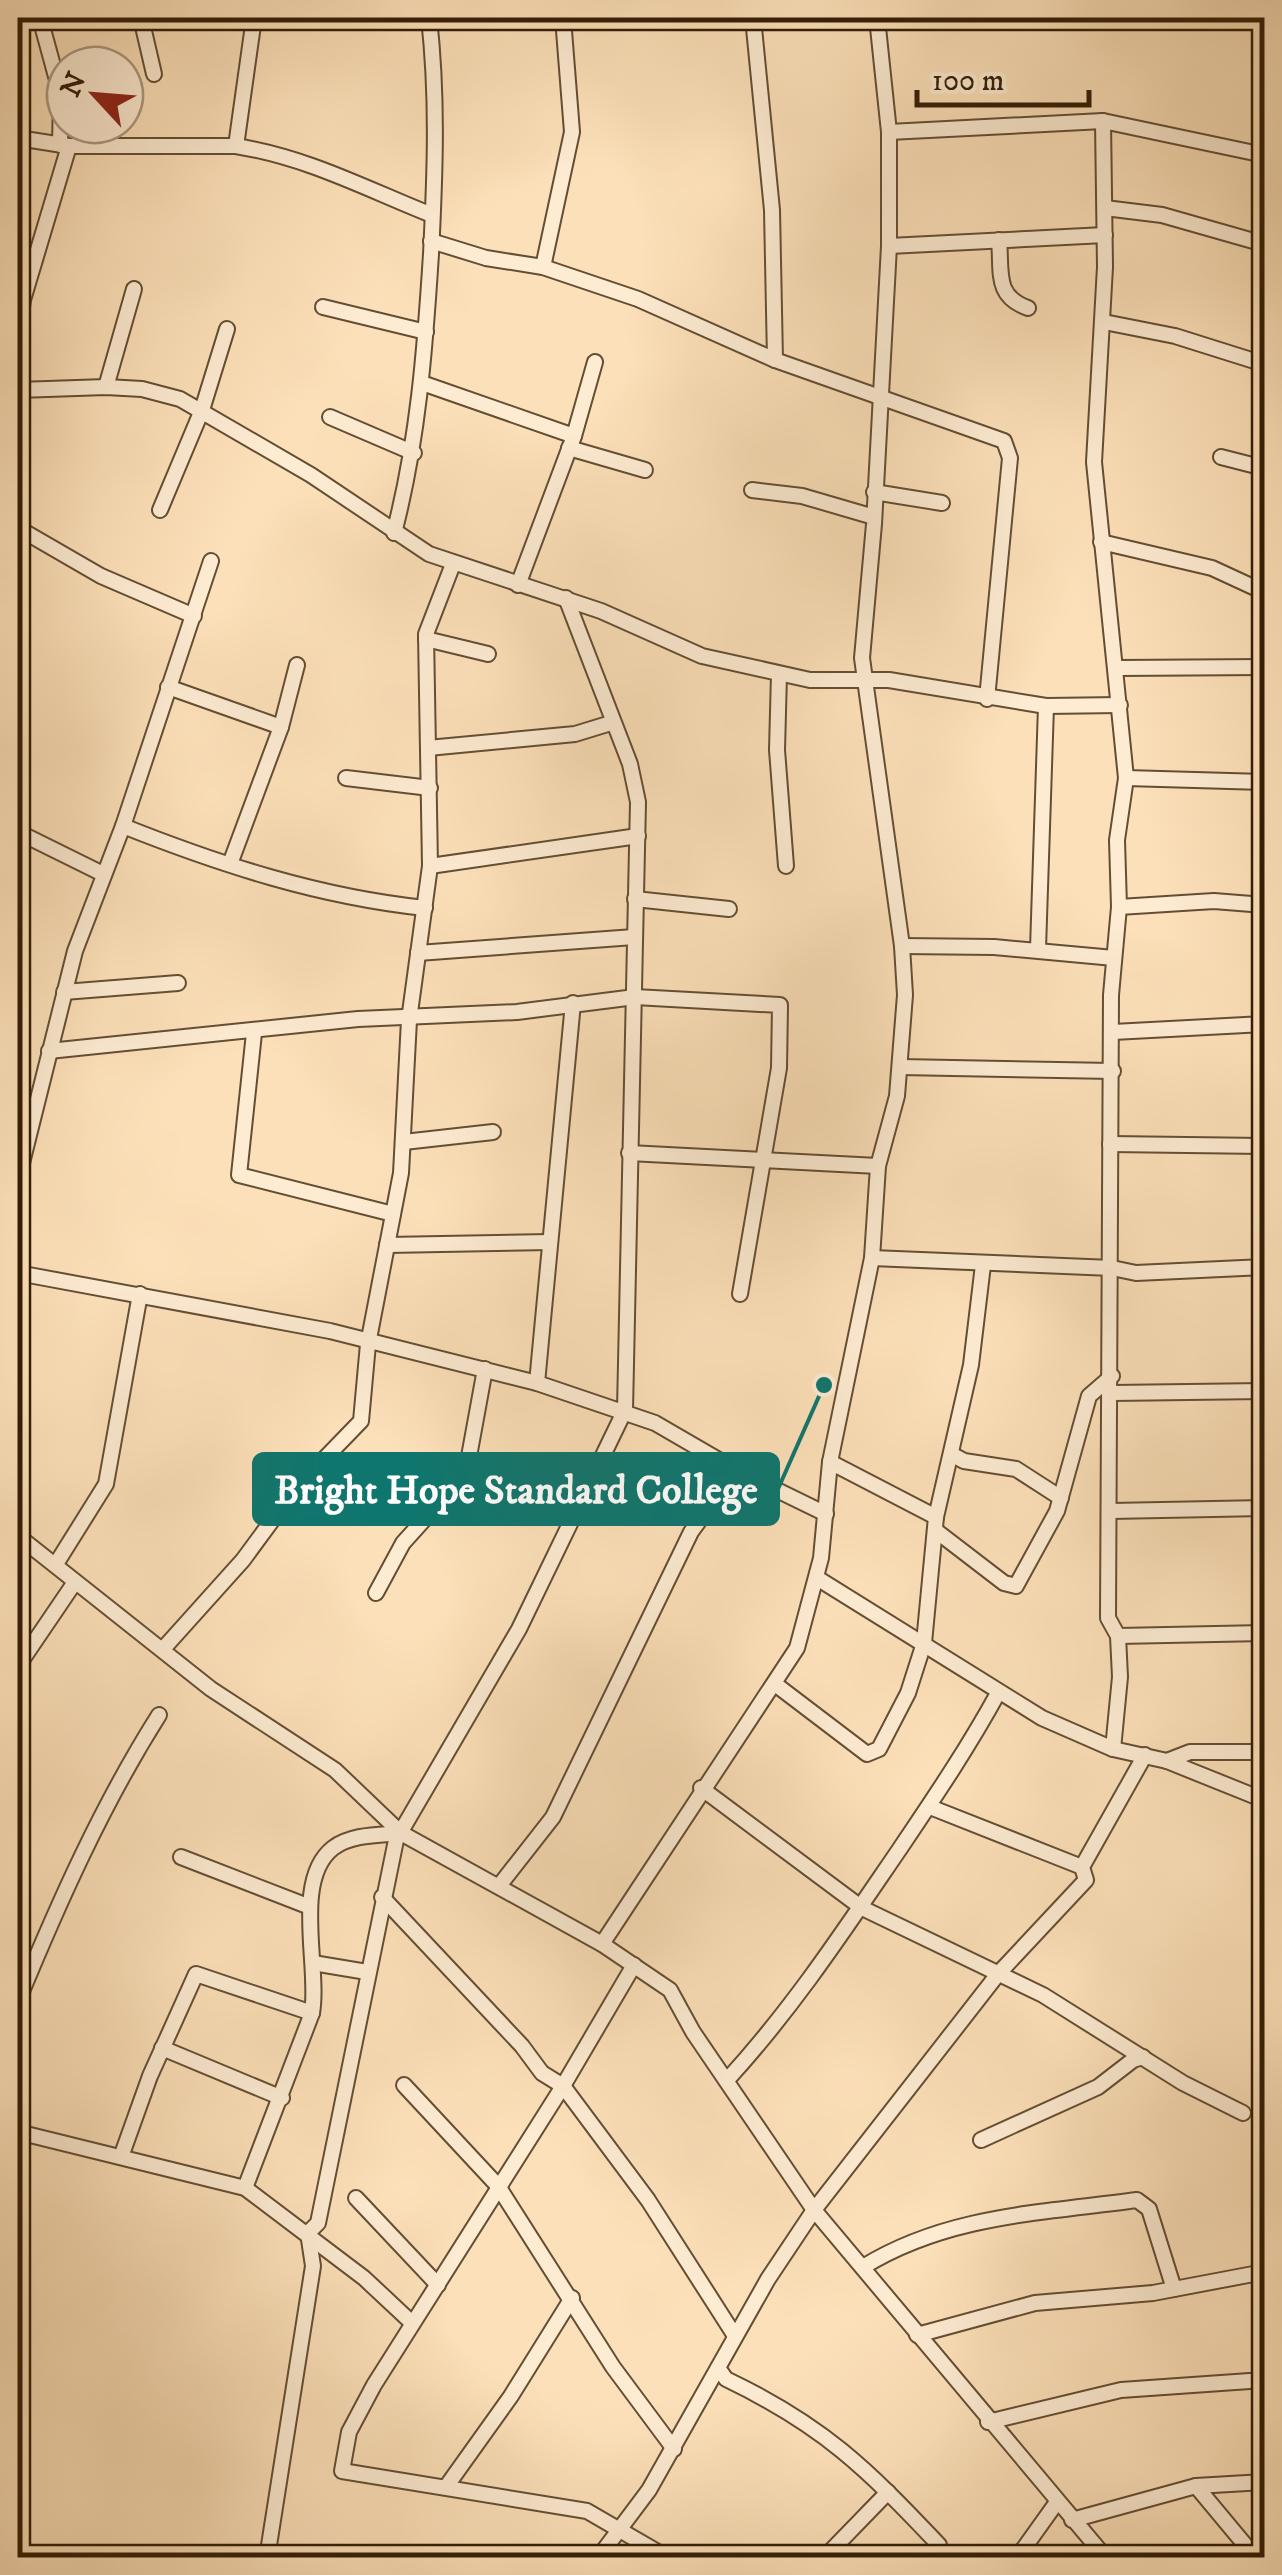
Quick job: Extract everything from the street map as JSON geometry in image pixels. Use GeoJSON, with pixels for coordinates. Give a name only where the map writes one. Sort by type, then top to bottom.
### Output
{"type":"FeatureCollection","features":[{"type":"Feature","properties":{"kind":"street"},"geometry":{"type":"LineString","coordinates":[[40,18],[48,45]]}},
{"type":"Feature","properties":{"kind":"street"},"geometry":{"type":"LineString","coordinates":[[141,18],[154,74]]}},
{"type":"Feature","properties":{"kind":"street"},"geometry":{"type":"LineString","coordinates":[[236,146],[254,18]]}},
{"type":"Feature","properties":{"kind":"street"},"geometry":{"type":"LineString","coordinates":[[394,534],[414,453],[426,332],[438,95],[430,18]]}},
{"type":"Feature","properties":{"kind":"street"},"geometry":{"type":"LineString","coordinates":[[543,266],[572,132],[563,18]]}},
{"type":"Feature","properties":{"kind":"street"},"geometry":{"type":"LineString","coordinates":[[753,18],[772,210],[775,360]]}},
{"type":"Feature","properties":{"kind":"street"},"geometry":{"type":"LineString","coordinates":[[602,1944],[796,1648],[816,1578],[830,1462],[872,1258],[878,1166],[900,1067],[905,995],[902,946],[862,658],[889,246],[889,132],[876,18]]}},
{"type":"Feature","properties":{"kind":"street"},"geometry":{"type":"LineString","coordinates":[[889,132],[1102,121],[1264,155]]}},
{"type":"Feature","properties":{"kind":"street"},"geometry":{"type":"LineString","coordinates":[[1102,121],[1104,322],[1094,462],[1118,668],[1126,778],[1118,840],[1110,1144],[1112,1394],[1108,1618],[1118,1636],[1120,1705],[1113,1749]]}},
{"type":"Feature","properties":{"kind":"street"},"geometry":{"type":"LineString","coordinates":[[18,138],[45,142]]}},
{"type":"Feature","properties":{"kind":"street"},"geometry":{"type":"LineString","coordinates":[[18,335],[23,300],[65,145],[236,146],[318,164],[432,215]]}},
{"type":"Feature","properties":{"kind":"street"},"geometry":{"type":"LineString","coordinates":[[1105,208],[1162,215],[1264,244]]}},
{"type":"Feature","properties":{"kind":"street"},"geometry":{"type":"LineString","coordinates":[[889,246],[1106,235]]}},
{"type":"Feature","properties":{"kind":"street"},"geometry":{"type":"LineString","coordinates":[[998,240],[1003,291],[1011,302],[1028,308]]}},
{"type":"Feature","properties":{"kind":"street"},"geometry":{"type":"LineString","coordinates":[[431,241],[486,258],[543,266],[638,298],[775,360],[995,436],[1010,448],[987,699]]}},
{"type":"Feature","properties":{"kind":"street"},"geometry":{"type":"LineString","coordinates":[[106,386],[134,289]]}},
{"type":"Feature","properties":{"kind":"street"},"geometry":{"type":"LineString","coordinates":[[323,307],[426,332]]}},
{"type":"Feature","properties":{"kind":"street"},"geometry":{"type":"LineString","coordinates":[[1104,322],[1174,336],[1264,364]]}},
{"type":"Feature","properties":{"kind":"street"},"geometry":{"type":"LineString","coordinates":[[160,510],[202,410],[226,329]]}},
{"type":"Feature","properties":{"kind":"street"},"geometry":{"type":"LineString","coordinates":[[518,585],[572,442],[595,362]]}},
{"type":"Feature","properties":{"kind":"street"},"geometry":{"type":"LineString","coordinates":[[422,383],[645,470]]}},
{"type":"Feature","properties":{"kind":"street"},"geometry":{"type":"LineString","coordinates":[[18,390],[106,386],[142,389],[202,410],[311,475],[394,534],[453,564],[566,598],[702,656],[779,674],[922,684],[987,699],[1046,706],[1120,705]]}},
{"type":"Feature","properties":{"kind":"street"},"geometry":{"type":"LineString","coordinates":[[330,417],[414,453]]}},
{"type":"Feature","properties":{"kind":"street"},"geometry":{"type":"LineString","coordinates":[[1221,458],[1264,468]]}},
{"type":"Feature","properties":{"kind":"street"},"geometry":{"type":"LineString","coordinates":[[752,490],[802,496],[874,517]]}},
{"type":"Feature","properties":{"kind":"street"},"geometry":{"type":"LineString","coordinates":[[874,492],[942,504]]}},
{"type":"Feature","properties":{"kind":"street"},"geometry":{"type":"LineString","coordinates":[[18,528],[101,576],[194,616]]}},
{"type":"Feature","properties":{"kind":"street"},"geometry":{"type":"LineString","coordinates":[[1101,542],[1212,568],[1264,592]]}},
{"type":"Feature","properties":{"kind":"street"},"geometry":{"type":"LineString","coordinates":[[18,1179],[64,992],[212,560]]}},
{"type":"Feature","properties":{"kind":"street"},"geometry":{"type":"LineString","coordinates":[[163,1649],[243,1560],[296,1488],[361,1421],[368,1344],[404,1142],[408,1020],[430,866],[426,639],[453,564]]}},
{"type":"Feature","properties":{"kind":"street"},"geometry":{"type":"LineString","coordinates":[[308,2234],[318,2223],[393,1849],[519,1629],[624,1410],[635,997],[636,783],[610,723],[566,598]]}},
{"type":"Feature","properties":{"kind":"street"},"geometry":{"type":"LineString","coordinates":[[426,639],[488,654]]}},
{"type":"Feature","properties":{"kind":"street"},"geometry":{"type":"LineString","coordinates":[[230,864],[281,727],[296,664]]}},
{"type":"Feature","properties":{"kind":"street"},"geometry":{"type":"LineString","coordinates":[[1118,668],[1264,668]]}},
{"type":"Feature","properties":{"kind":"street"},"geometry":{"type":"LineString","coordinates":[[779,674],[776,750],[786,866]]}},
{"type":"Feature","properties":{"kind":"street"},"geometry":{"type":"LineString","coordinates":[[168,687],[281,727]]}},
{"type":"Feature","properties":{"kind":"street"},"geometry":{"type":"LineString","coordinates":[[1038,949],[1046,706]]}},
{"type":"Feature","properties":{"kind":"street"},"geometry":{"type":"LineString","coordinates":[[428,748],[575,734],[610,723]]}},
{"type":"Feature","properties":{"kind":"street"},"geometry":{"type":"LineString","coordinates":[[346,778],[430,788]]}},
{"type":"Feature","properties":{"kind":"street"},"geometry":{"type":"LineString","coordinates":[[1126,778],[1264,782]]}},
{"type":"Feature","properties":{"kind":"street"},"geometry":{"type":"LineString","coordinates":[[123,826],[304,888],[364,902],[425,908]]}},
{"type":"Feature","properties":{"kind":"street"},"geometry":{"type":"LineString","coordinates":[[18,832],[103,874]]}},
{"type":"Feature","properties":{"kind":"street"},"geometry":{"type":"LineString","coordinates":[[430,866],[638,836]]}},
{"type":"Feature","properties":{"kind":"street"},"geometry":{"type":"LineString","coordinates":[[635,899],[729,909]]}},
{"type":"Feature","properties":{"kind":"street"},"geometry":{"type":"LineString","coordinates":[[1119,907],[1214,901],[1264,904]]}},
{"type":"Feature","properties":{"kind":"street"},"geometry":{"type":"LineString","coordinates":[[418,954],[634,937]]}},
{"type":"Feature","properties":{"kind":"street"},"geometry":{"type":"LineString","coordinates":[[902,946],[1038,949],[1114,958]]}},
{"type":"Feature","properties":{"kind":"street"},"geometry":{"type":"LineString","coordinates":[[64,992],[178,983]]}},
{"type":"Feature","properties":{"kind":"street"},"geometry":{"type":"LineString","coordinates":[[49,1051],[635,997],[780,1005],[779,1068],[740,1294]]}},
{"type":"Feature","properties":{"kind":"street"},"geometry":{"type":"LineString","coordinates":[[537,1383],[573,1004]]}},
{"type":"Feature","properties":{"kind":"street"},"geometry":{"type":"LineString","coordinates":[[1113,1032],[1264,1024]]}},
{"type":"Feature","properties":{"kind":"street"},"geometry":{"type":"LineString","coordinates":[[254,1033],[239,1175],[392,1214]]}},
{"type":"Feature","properties":{"kind":"street"},"geometry":{"type":"LineString","coordinates":[[900,1067],[1113,1071]]}},
{"type":"Feature","properties":{"kind":"street"},"geometry":{"type":"LineString","coordinates":[[404,1142],[493,1132]]}},
{"type":"Feature","properties":{"kind":"street"},"geometry":{"type":"LineString","coordinates":[[1110,1144],[1264,1146]]}},
{"type":"Feature","properties":{"kind":"street"},"geometry":{"type":"LineString","coordinates":[[629,1153],[878,1166]]}},
{"type":"Feature","properties":{"kind":"street"},"geometry":{"type":"LineString","coordinates":[[388,1245],[550,1242]]}},
{"type":"Feature","properties":{"kind":"street"},"geometry":{"type":"LineString","coordinates":[[872,1258],[1112,1268],[1136,1273],[1264,1267]]}},
{"type":"Feature","properties":{"kind":"street"},"geometry":{"type":"LineString","coordinates":[[775,1684],[867,1754],[879,1749],[908,1692],[924,1643],[936,1523],[946,1477],[958,1458],[984,1265]]}},
{"type":"Feature","properties":{"kind":"street"},"geometry":{"type":"LineString","coordinates":[[18,1273],[330,1331],[368,1344],[537,1383],[624,1410],[826,1514]]}},
{"type":"Feature","properties":{"kind":"street"},"geometry":{"type":"LineString","coordinates":[[56,1564],[106,1484],[140,1294]]}},
{"type":"Feature","properties":{"kind":"street"},"geometry":{"type":"LineString","coordinates":[[376,1593],[403,1543],[466,1474],[485,1368]]}},
{"type":"Feature","properties":{"kind":"street"},"geometry":{"type":"LineString","coordinates":[[830,1462],[936,1523],[1004,1582],[1016,1586],[1061,1498],[1085,1406],[1095,1388],[1112,1376]]}},
{"type":"Feature","properties":{"kind":"street"},"geometry":{"type":"LineString","coordinates":[[1112,1394],[1264,1390]]}},
{"type":"Feature","properties":{"kind":"street"},"geometry":{"type":"LineString","coordinates":[[958,1458],[1016,1469],[1061,1498]]}},
{"type":"Feature","properties":{"kind":"street"},"geometry":{"type":"LineString","coordinates":[[499,1886],[553,1818],[691,1532],[736,1470]]}},
{"type":"Feature","properties":{"kind":"street"},"geometry":{"type":"LineString","coordinates":[[1111,1511],[1264,1508]]}},
{"type":"Feature","properties":{"kind":"street"},"geometry":{"type":"LineString","coordinates":[[18,1536],[211,1689],[335,1770],[402,1833],[602,1944],[676,1997],[693,2032],[728,2078],[814,2210],[1106,2558]]}},
{"type":"Feature","properties":{"kind":"street"},"geometry":{"type":"LineString","coordinates":[[816,1578],[1042,1718],[1113,1749],[1167,1761],[1264,1800]]}},
{"type":"Feature","properties":{"kind":"street"},"geometry":{"type":"LineString","coordinates":[[18,1666],[74,1582]]}},
{"type":"Feature","properties":{"kind":"street"},"geometry":{"type":"LineString","coordinates":[[1118,1636],[1264,1632]]}},
{"type":"Feature","properties":{"kind":"street"},"geometry":{"type":"LineString","coordinates":[[728,2078],[770,2033],[862,1908],[930,1808],[998,1693]]}},
{"type":"Feature","properties":{"kind":"street"},"geometry":{"type":"LineString","coordinates":[[18,2001],[83,1848],[123,1770],[159,1715]]}},
{"type":"Feature","properties":{"kind":"street"},"geometry":{"type":"LineString","coordinates":[[1167,1761],[1190,1752],[1264,1752]]}},
{"type":"Feature","properties":{"kind":"street"},"geometry":{"type":"LineString","coordinates":[[1082,1867],[1145,1755]]}},
{"type":"Feature","properties":{"kind":"street"},"geometry":{"type":"LineString","coordinates":[[701,1788],[862,1908],[1043,1995],[1136,2056],[1243,2113]]}},
{"type":"Feature","properties":{"kind":"street"},"geometry":{"type":"LineString","coordinates":[[598,2558],[674,2449],[718,2376],[735,2336],[814,2210],[998,1974],[1088,1874],[1082,1867],[930,1808]]}},
{"type":"Feature","properties":{"kind":"street"},"geometry":{"type":"LineString","coordinates":[[244,2188],[312,2013],[317,1984],[310,1907],[314,1882],[333,1848],[364,1836],[402,1833]]}},
{"type":"Feature","properties":{"kind":"street"},"geometry":{"type":"LineString","coordinates":[[182,1856],[310,1907]]}},
{"type":"Feature","properties":{"kind":"street"},"geometry":{"type":"LineString","coordinates":[[382,1897],[522,2046],[542,2073],[563,2086],[648,2200],[735,2336]]}},
{"type":"Feature","properties":{"kind":"street"},"geometry":{"type":"LineString","coordinates":[[313,1963],[367,1972]]}},
{"type":"Feature","properties":{"kind":"street"},"geometry":{"type":"LineString","coordinates":[[634,1965],[563,2086],[411,2322],[349,2432],[342,2471],[587,2511],[668,2558]]}},
{"type":"Feature","properties":{"kind":"street"},"geometry":{"type":"LineString","coordinates":[[121,2158],[162,2048],[196,1974],[312,2013]]}},
{"type":"Feature","properties":{"kind":"street"},"geometry":{"type":"LineString","coordinates":[[162,2048],[282,2098]]}},
{"type":"Feature","properties":{"kind":"street"},"geometry":{"type":"LineString","coordinates":[[981,2140],[1098,2087],[1136,2056]]}},
{"type":"Feature","properties":{"kind":"street"},"geometry":{"type":"LineString","coordinates":[[404,2085],[498,2186],[613,2367],[674,2449]]}},
{"type":"Feature","properties":{"kind":"street"},"geometry":{"type":"LineString","coordinates":[[18,2132],[244,2188],[308,2234],[411,2322]]}},
{"type":"Feature","properties":{"kind":"street"},"geometry":{"type":"LineString","coordinates":[[356,2198],[438,2284]]}},
{"type":"Feature","properties":{"kind":"street"},"geometry":{"type":"LineString","coordinates":[[863,2267],[889,2250],[972,2220],[1137,2200],[1149,2209],[1174,2288]]}},
{"type":"Feature","properties":{"kind":"street"},"geometry":{"type":"LineString","coordinates":[[267,2558],[313,2266],[308,2234]]}},
{"type":"Feature","properties":{"kind":"street"},"geometry":{"type":"LineString","coordinates":[[917,2335],[1035,2303],[1174,2288],[1264,2272]]}},
{"type":"Feature","properties":{"kind":"street"},"geometry":{"type":"LineString","coordinates":[[446,2488],[572,2298]]}},
{"type":"Feature","properties":{"kind":"street"},"geometry":{"type":"LineString","coordinates":[[718,2376],[823,2432],[888,2492],[938,2546]]}},
{"type":"Feature","properties":{"kind":"street"},"geometry":{"type":"LineString","coordinates":[[988,2422],[1121,2390],[1264,2380]]}},
{"type":"Feature","properties":{"kind":"street"},"geometry":{"type":"LineString","coordinates":[[1072,2520],[1196,2486],[1264,2482]]}},
{"type":"Feature","properties":{"kind":"street"},"geometry":{"type":"LineString","coordinates":[[1196,2486],[1256,2558]]}},
{"type":"Feature","properties":{"kind":"street"},"geometry":{"type":"LineString","coordinates":[[824,2558],[888,2492]]}},
{"type":"Feature","properties":{"kind":"street"},"geometry":{"type":"LineString","coordinates":[[1017,2558],[1057,2502]]}},
{"type":"Feature","properties":{"kind":"place","name":"Bright Hope Standard College"},"geometry":{"type":"Point","coordinates":[824,1385]}}]}
